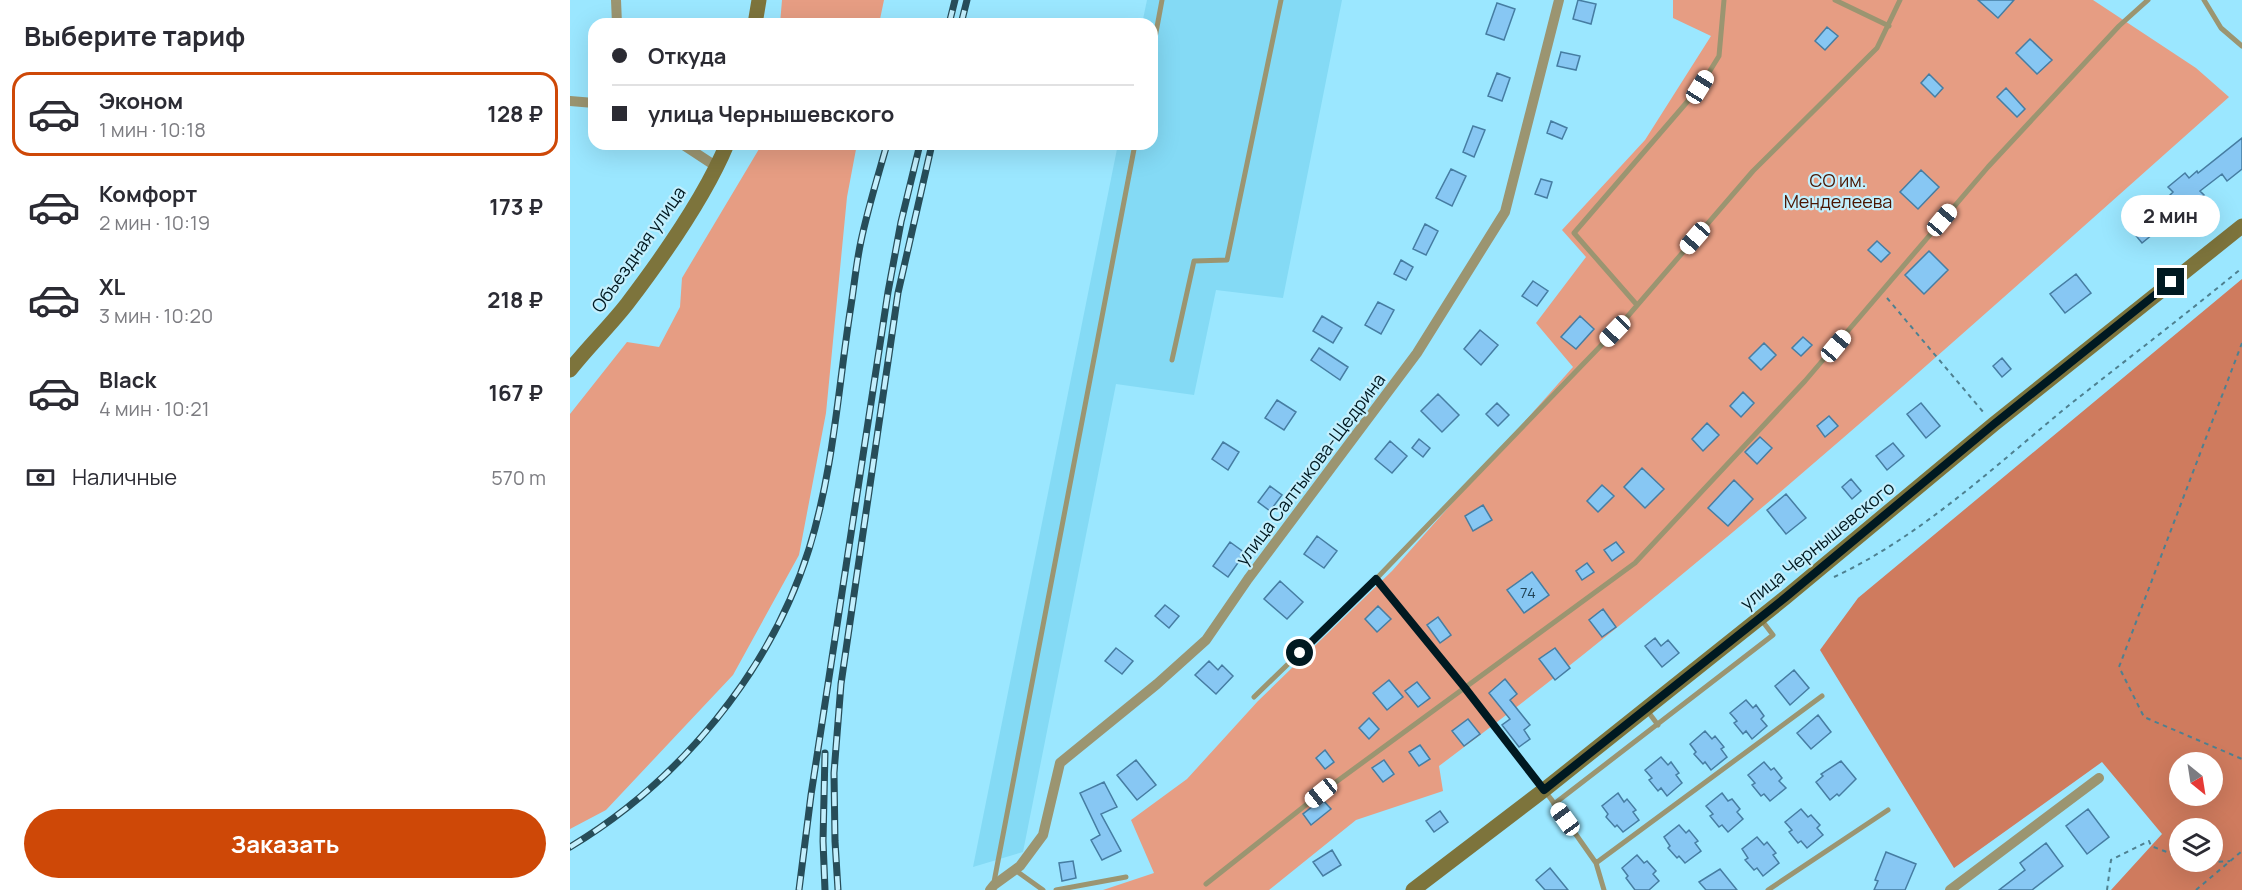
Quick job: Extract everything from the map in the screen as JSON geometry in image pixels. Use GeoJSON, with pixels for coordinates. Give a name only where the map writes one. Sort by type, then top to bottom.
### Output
{"type":"FeatureCollection","features":[{"type":"Feature","properties":{"kind":"street"},"geometry":{"type":"LineString","coordinates":[[616,0],[617,18]]}},
{"type":"Feature","properties":{"kind":"street"},"geometry":{"type":"LineString","coordinates":[[756,18],[759,0]]}},
{"type":"Feature","properties":{"kind":"street","name":"улица Салтыкова-Щедрина"},"geometry":{"type":"LineString","coordinates":[[992,887],[1020,866],[1043,835],[1060,764],[1157,684],[1206,640],[1254,570],[1417,353],[1505,212],[1559,0]]}},
{"type":"Feature","properties":{"kind":"street"},"geometry":{"type":"LineString","coordinates":[[570,101],[588,102]]}},
{"type":"Feature","properties":{"kind":"street"},"geometry":{"type":"LineString","coordinates":[[691,150],[717,167]]}},
{"type":"Feature","properties":{"kind":"street","name":"Объездная улица"},"geometry":{"type":"LineString","coordinates":[[570,370],[627,304],[685,220],[717,167],[724,150]]}},
{"type":"Feature","properties":{"kind":"street","name":"улица Чернышевского"},"geometry":{"type":"LineString","coordinates":[[1413,890],[1544,790],[1760,617],[1994,424],[2242,226]]}},
{"type":"Feature","properties":{"kind":"street"},"geometry":{"type":"LineString","coordinates":[[1950,890],[2098,778]]}},
{"type":"Feature","properties":{"kind":"lane"},"geometry":{"type":"LineString","coordinates":[[1158,22],[1162,0]]}},
{"type":"Feature","properties":{"kind":"lane"},"geometry":{"type":"LineString","coordinates":[[1172,360],[1194,261],[1227,260],[1281,0]]}},
{"type":"Feature","properties":{"kind":"lane"},"geometry":{"type":"LineString","coordinates":[[1637,305],[1574,233],[1700,87],[1719,56],[1724,0]]}},
{"type":"Feature","properties":{"kind":"lane"},"geometry":{"type":"LineString","coordinates":[[1835,0],[1889,26]]}},
{"type":"Feature","properties":{"kind":"lane"},"geometry":{"type":"LineString","coordinates":[[1254,697],[1376,579],[1615,331],[1753,171],[1877,48],[1900,0]]}},
{"type":"Feature","properties":{"kind":"lane"},"geometry":{"type":"LineString","coordinates":[[1206,884],[1321,793],[1635,563],[1805,381],[1988,167],[2119,26],[2148,0]]}},
{"type":"Feature","properties":{"kind":"lane"},"geometry":{"type":"LineString","coordinates":[[2204,0],[2221,28],[2242,46]]}},
{"type":"Feature","properties":{"kind":"lane"},"geometry":{"type":"LineString","coordinates":[[992,887],[1134,150]]}},
{"type":"Feature","properties":{"kind":"lane"},"geometry":{"type":"LineString","coordinates":[[1376,579],[1544,790],[1596,863],[1604,890]]}},
{"type":"Feature","properties":{"kind":"lane"},"geometry":{"type":"LineString","coordinates":[[1554,804],[1773,635],[1760,617]]}},
{"type":"Feature","properties":{"kind":"lane"},"geometry":{"type":"LineString","coordinates":[[1596,863],[1822,696]]}},
{"type":"Feature","properties":{"kind":"lane"},"geometry":{"type":"LineString","coordinates":[[1646,708],[1658,725]]}},
{"type":"Feature","properties":{"kind":"lane"},"geometry":{"type":"LineString","coordinates":[[1768,890],[1888,810]]}},
{"type":"Feature","properties":{"kind":"lane"},"geometry":{"type":"LineString","coordinates":[[1015,870],[1042,890]]}},
{"type":"Feature","properties":{"kind":"lane"},"geometry":{"type":"LineString","coordinates":[[1056,890],[1126,877]]}},
{"type":"Feature","properties":{"kind":"path"},"geometry":{"type":"LineString","coordinates":[[1830,579],[1862,564],[1957,499],[2242,268]]}},
{"type":"Feature","properties":{"kind":"path"},"geometry":{"type":"LineString","coordinates":[[1882,292],[1994,424]]}},
{"type":"Feature","properties":{"kind":"path"},"geometry":{"type":"LineString","coordinates":[[2242,343],[2119,667],[2144,717],[2242,759]]}},
{"type":"Feature","properties":{"kind":"path"},"geometry":{"type":"LineString","coordinates":[[2108,890],[2111,860],[2149,841],[2151,846],[2169,852]]}},
{"type":"Feature","properties":{"kind":"path"},"geometry":{"type":"LineString","coordinates":[[2196,890],[2242,851]]}},
{"type":"Feature","properties":{"kind":"path"},"geometry":{"type":"LineString","coordinates":[[2223,861],[2230,861]]}},
{"type":"Feature","properties":{"kind":"shaded area"},"geometry":{"type":"Polygon","coordinates":[[[1147,0],[1342,0],[1283,298],[1216,290],[1194,395],[1116,384],[1023,852],[973,867],[1117,150],[1158,150],[1158,18],[1143,18],[1147,0]]]}},
{"type":"Feature","properties":{"kind":"shaded area"},"geometry":{"type":"Polygon","coordinates":[[[2242,279],[2242,890],[2111,890],[2162,834],[2102,762],[1954,868],[1820,650],[1858,598],[2242,279]]]}},
{"type":"Feature","properties":{"kind":"green space"},"geometry":{"type":"Polygon","coordinates":[[[782,0],[884,0],[880,18],[780,18],[782,0]]]}},
{"type":"Feature","properties":{"kind":"green space","name":"СО им. Менделеева"},"geometry":{"type":"Polygon","coordinates":[[[1673,0],[2093,0],[2196,68],[2229,97],[1938,355],[1742,524],[1542,688],[1439,766],[1443,791],[1356,820],[1269,890],[1103,890],[1154,873],[1131,820],[1187,779],[1258,701],[1392,571],[1573,367],[1536,323],[1586,257],[1562,230],[1645,140],[1711,36],[1673,18],[1673,0]]]}},
{"type":"Feature","properties":{"kind":"green space"},"geometry":{"type":"Polygon","coordinates":[[[758,150],[856,150],[847,197],[826,413],[799,555],[733,675],[606,810],[570,829],[570,414],[627,342],[659,347],[680,307],[682,278],[758,150]]]}},
{"type":"Feature","properties":{"kind":"building"},"geometry":{"type":"Polygon","coordinates":[[[1578,0],[1596,4],[1591,24],[1573,19],[1578,0]]]}},
{"type":"Feature","properties":{"kind":"building"},"geometry":{"type":"Polygon","coordinates":[[[1978,0],[2014,0],[1998,18],[1978,0]]]}},
{"type":"Feature","properties":{"kind":"building"},"geometry":{"type":"Polygon","coordinates":[[[1497,3],[1515,9],[1504,40],[1486,34],[1497,3]]]}},
{"type":"Feature","properties":{"kind":"building"},"geometry":{"type":"Polygon","coordinates":[[[1827,27],[1838,36],[1825,50],[1815,41],[1827,27]]]}},
{"type":"Feature","properties":{"kind":"building"},"geometry":{"type":"Polygon","coordinates":[[[2030,39],[2052,60],[2037,74],[2016,53],[2030,39]]]}},
{"type":"Feature","properties":{"kind":"building"},"geometry":{"type":"Polygon","coordinates":[[[1561,52],[1580,56],[1576,70],[1557,66],[1561,52]]]}},
{"type":"Feature","properties":{"kind":"building"},"geometry":{"type":"Polygon","coordinates":[[[1497,73],[1510,78],[1502,101],[1488,96],[1497,73]]]}},
{"type":"Feature","properties":{"kind":"building"},"geometry":{"type":"Polygon","coordinates":[[[1929,74],[1943,88],[1935,97],[1921,83],[1929,74]]]}},
{"type":"Feature","properties":{"kind":"building"},"geometry":{"type":"Polygon","coordinates":[[[2006,88],[2025,109],[2017,117],[1997,97],[2006,88]]]}},
{"type":"Feature","properties":{"kind":"building"},"geometry":{"type":"Polygon","coordinates":[[[1551,121],[1567,128],[1562,139],[1547,133],[1551,121]]]}},
{"type":"Feature","properties":{"kind":"building"},"geometry":{"type":"Polygon","coordinates":[[[1473,126],[1485,130],[1474,157],[1463,152],[1473,126]]]}},
{"type":"Feature","properties":{"kind":"building"},"geometry":{"type":"Polygon","coordinates":[[[2242,138],[2242,169],[2227,181],[2222,174],[2200,191],[2204,195],[2188,208],[2186,205],[2178,212],[2167,198],[2173,192],[2168,187],[2185,173],[2189,178],[2197,171],[2198,173],[2242,138]]]}},
{"type":"Feature","properties":{"kind":"building"},"geometry":{"type":"Polygon","coordinates":[[[1451,169],[1466,176],[1452,206],[1436,198],[1451,169]]]}},
{"type":"Feature","properties":{"kind":"building"},"geometry":{"type":"Polygon","coordinates":[[[1921,170],[1939,187],[1918,209],[1900,192],[1921,170]]]}},
{"type":"Feature","properties":{"kind":"building"},"geometry":{"type":"Polygon","coordinates":[[[1541,179],[1552,182],[1547,198],[1535,194],[1541,179]]]}},
{"type":"Feature","properties":{"kind":"building"},"geometry":{"type":"Polygon","coordinates":[[[2140,208],[2158,230],[2142,243],[2124,221],[2140,208]]]}},
{"type":"Feature","properties":{"kind":"building"},"geometry":{"type":"Polygon","coordinates":[[[1425,224],[1438,231],[1426,255],[1413,249],[1425,224]]]}},
{"type":"Feature","properties":{"kind":"building"},"geometry":{"type":"Polygon","coordinates":[[[1877,241],[1890,253],[1881,262],[1868,250],[1877,241]]]}},
{"type":"Feature","properties":{"kind":"building"},"geometry":{"type":"Polygon","coordinates":[[[1929,251],[1948,270],[1924,294],[1905,275],[1929,251]]]}},
{"type":"Feature","properties":{"kind":"building"},"geometry":{"type":"Polygon","coordinates":[[[1401,260],[1413,267],[1406,280],[1394,274],[1401,260]]]}},
{"type":"Feature","properties":{"kind":"building"},"geometry":{"type":"Polygon","coordinates":[[[2076,274],[2091,293],[2065,313],[2050,294],[2076,274]]]}},
{"type":"Feature","properties":{"kind":"building"},"geometry":{"type":"Polygon","coordinates":[[[1533,281],[1548,291],[1537,306],[1522,296],[1533,281]]]}},
{"type":"Feature","properties":{"kind":"building"},"geometry":{"type":"Polygon","coordinates":[[[1378,302],[1394,310],[1381,334],[1365,325],[1378,302]]]}},
{"type":"Feature","properties":{"kind":"building"},"geometry":{"type":"Polygon","coordinates":[[[1322,316],[1342,328],[1333,343],[1313,331],[1322,316]]]}},
{"type":"Feature","properties":{"kind":"building"},"geometry":{"type":"Polygon","coordinates":[[[1580,316],[1594,329],[1576,349],[1561,337],[1580,316]]]}},
{"type":"Feature","properties":{"kind":"building"},"geometry":{"type":"Polygon","coordinates":[[[1480,330],[1498,345],[1481,365],[1464,349],[1480,330]]]}},
{"type":"Feature","properties":{"kind":"building"},"geometry":{"type":"Polygon","coordinates":[[[1803,337],[1812,345],[1801,356],[1792,348],[1803,337]]]}},
{"type":"Feature","properties":{"kind":"building"},"geometry":{"type":"Polygon","coordinates":[[[1764,343],[1776,355],[1761,370],[1749,358],[1764,343]]]}},
{"type":"Feature","properties":{"kind":"building"},"geometry":{"type":"Polygon","coordinates":[[[1319,348],[1348,367],[1340,380],[1311,360],[1319,348]]]}},
{"type":"Feature","properties":{"kind":"building"},"geometry":{"type":"Polygon","coordinates":[[[2002,358],[2011,369],[2002,377],[1993,366],[2002,358]]]}},
{"type":"Feature","properties":{"kind":"building"},"geometry":{"type":"Polygon","coordinates":[[[1743,392],[1754,403],[1741,417],[1730,406],[1743,392]]]}},
{"type":"Feature","properties":{"kind":"building"},"geometry":{"type":"Polygon","coordinates":[[[1438,394],[1459,415],[1442,432],[1421,411],[1438,394]]]}},
{"type":"Feature","properties":{"kind":"building"},"geometry":{"type":"Polygon","coordinates":[[[1277,400],[1296,412],[1284,430],[1265,418],[1277,400]]]}},
{"type":"Feature","properties":{"kind":"building"},"geometry":{"type":"Polygon","coordinates":[[[1497,403],[1509,415],[1498,426],[1486,414],[1497,403]]]}},
{"type":"Feature","properties":{"kind":"building"},"geometry":{"type":"Polygon","coordinates":[[[1921,403],[1940,426],[1926,438],[1907,414],[1921,403]]]}},
{"type":"Feature","properties":{"kind":"building"},"geometry":{"type":"Polygon","coordinates":[[[1829,416],[1838,426],[1825,437],[1817,426],[1829,416]]]}},
{"type":"Feature","properties":{"kind":"building"},"geometry":{"type":"Polygon","coordinates":[[[1707,423],[1719,435],[1703,451],[1692,439],[1707,423]]]}},
{"type":"Feature","properties":{"kind":"building"},"geometry":{"type":"Polygon","coordinates":[[[1760,437],[1772,448],[1757,464],[1745,452],[1760,437]]]}},
{"type":"Feature","properties":{"kind":"building"},"geometry":{"type":"Polygon","coordinates":[[[1419,439],[1430,448],[1423,457],[1412,448],[1419,439]]]}},
{"type":"Feature","properties":{"kind":"building"},"geometry":{"type":"Polygon","coordinates":[[[1390,441],[1407,456],[1392,473],[1375,459],[1390,441]]]}},
{"type":"Feature","properties":{"kind":"building"},"geometry":{"type":"Polygon","coordinates":[[[1223,442],[1239,452],[1228,470],[1212,459],[1223,442]]]}},
{"type":"Feature","properties":{"kind":"building"},"geometry":{"type":"Polygon","coordinates":[[[1893,443],[1904,456],[1887,470],[1876,456],[1893,443]]]}},
{"type":"Feature","properties":{"kind":"building"},"geometry":{"type":"Polygon","coordinates":[[[1642,468],[1664,489],[1645,508],[1624,487],[1642,468]]]}},
{"type":"Feature","properties":{"kind":"building"},"geometry":{"type":"Polygon","coordinates":[[[1851,479],[1861,491],[1852,499],[1842,487],[1851,479]]]}},
{"type":"Feature","properties":{"kind":"building"},"geometry":{"type":"Polygon","coordinates":[[[1734,480],[1753,499],[1728,526],[1708,508],[1734,480]]]}},
{"type":"Feature","properties":{"kind":"building"},"geometry":{"type":"Polygon","coordinates":[[[1602,485],[1614,496],[1598,512],[1587,501],[1602,485]]]}},
{"type":"Feature","properties":{"kind":"building"},"geometry":{"type":"Polygon","coordinates":[[[1270,486],[1282,495],[1270,511],[1258,502],[1270,486]]]}},
{"type":"Feature","properties":{"kind":"building"},"geometry":{"type":"Polygon","coordinates":[[[1786,494],[1806,518],[1786,534],[1767,510],[1786,494]]]}},
{"type":"Feature","properties":{"kind":"building"},"geometry":{"type":"Polygon","coordinates":[[[1483,505],[1492,520],[1473,531],[1465,516],[1483,505]]]}},
{"type":"Feature","properties":{"kind":"building"},"geometry":{"type":"Polygon","coordinates":[[[1317,536],[1337,551],[1324,568],[1304,554],[1317,536]]]}},
{"type":"Feature","properties":{"kind":"building"},"geometry":{"type":"Polygon","coordinates":[[[1230,542],[1245,553],[1228,577],[1213,566],[1230,542]]]}},
{"type":"Feature","properties":{"kind":"building"},"geometry":{"type":"Polygon","coordinates":[[[1616,542],[1624,552],[1612,561],[1604,550],[1616,542]]]}},
{"type":"Feature","properties":{"kind":"building"},"geometry":{"type":"Polygon","coordinates":[[[1587,563],[1594,572],[1582,580],[1576,571],[1587,563]]]}},
{"type":"Feature","properties":{"kind":"building"},"geometry":{"type":"Polygon","coordinates":[[[1532,572],[1549,595],[1524,613],[1507,590],[1532,572]]]}},
{"type":"Feature","properties":{"kind":"building"},"geometry":{"type":"Polygon","coordinates":[[[1280,581],[1303,602],[1287,619],[1264,599],[1280,581]]]}},
{"type":"Feature","properties":{"kind":"building"},"geometry":{"type":"Polygon","coordinates":[[[1165,605],[1179,616],[1169,628],[1155,616],[1165,605]]]}},
{"type":"Feature","properties":{"kind":"building"},"geometry":{"type":"Polygon","coordinates":[[[1378,606],[1391,619],[1377,632],[1365,619],[1378,606]]]}},
{"type":"Feature","properties":{"kind":"building"},"geometry":{"type":"Polygon","coordinates":[[[1603,609],[1616,627],[1602,637],[1589,620],[1603,609]]]}},
{"type":"Feature","properties":{"kind":"building"},"geometry":{"type":"Polygon","coordinates":[[[1438,617],[1451,635],[1440,643],[1427,625],[1438,617]]]}},
{"type":"Feature","properties":{"kind":"building"},"geometry":{"type":"Polygon","coordinates":[[[1655,638],[1661,646],[1668,640],[1679,653],[1662,667],[1645,646],[1655,638]]]}},
{"type":"Feature","properties":{"kind":"building"},"geometry":{"type":"Polygon","coordinates":[[[1116,648],[1133,661],[1122,674],[1105,661],[1116,648]]]}},
{"type":"Feature","properties":{"kind":"building"},"geometry":{"type":"Polygon","coordinates":[[[1555,648],[1570,668],[1555,680],[1539,659],[1555,648]]]}},
{"type":"Feature","properties":{"kind":"building"},"geometry":{"type":"Polygon","coordinates":[[[1209,661],[1218,670],[1222,665],[1233,676],[1216,694],[1195,675],[1209,661]]]}},
{"type":"Feature","properties":{"kind":"building"},"geometry":{"type":"Polygon","coordinates":[[[1794,670],[1809,688],[1790,705],[1775,686],[1794,670]]]}},
{"type":"Feature","properties":{"kind":"building"},"geometry":{"type":"Polygon","coordinates":[[[1505,679],[1517,694],[1510,700],[1530,725],[1524,730],[1530,739],[1519,747],[1502,725],[1510,719],[1489,693],[1505,679]]]}},
{"type":"Feature","properties":{"kind":"building"},"geometry":{"type":"Polygon","coordinates":[[[1389,680],[1403,697],[1387,710],[1373,693],[1389,680]]]}},
{"type":"Feature","properties":{"kind":"building"},"geometry":{"type":"Polygon","coordinates":[[[1417,682],[1430,698],[1418,707],[1405,691],[1417,682]]]}},
{"type":"Feature","properties":{"kind":"building"},"geometry":{"type":"Polygon","coordinates":[[[1746,700],[1753,708],[1756,705],[1764,716],[1761,719],[1767,726],[1752,739],[1746,731],[1743,734],[1734,723],[1737,721],[1730,713],[1746,700]]]}},
{"type":"Feature","properties":{"kind":"building"},"geometry":{"type":"Polygon","coordinates":[[[1818,715],[1831,732],[1811,749],[1797,733],[1818,715]]]}},
{"type":"Feature","properties":{"kind":"building"},"geometry":{"type":"Polygon","coordinates":[[[1369,718],[1379,729],[1369,739],[1359,728],[1369,718]]]}},
{"type":"Feature","properties":{"kind":"building"},"geometry":{"type":"Polygon","coordinates":[[[1468,719],[1480,734],[1464,746],[1452,731],[1468,719]]]}},
{"type":"Feature","properties":{"kind":"building"},"geometry":{"type":"Polygon","coordinates":[[[1705,731],[1712,739],[1715,736],[1724,747],[1721,749],[1727,757],[1711,770],[1694,754],[1696,752],[1690,744],[1705,731]]]}},
{"type":"Feature","properties":{"kind":"building"},"geometry":{"type":"Polygon","coordinates":[[[1420,745],[1430,759],[1419,766],[1409,752],[1420,745]]]}},
{"type":"Feature","properties":{"kind":"building"},"geometry":{"type":"Polygon","coordinates":[[[1325,750],[1334,762],[1325,769],[1316,758],[1325,750]]]}},
{"type":"Feature","properties":{"kind":"building"},"geometry":{"type":"Polygon","coordinates":[[[1661,757],[1668,765],[1671,762],[1679,773],[1676,775],[1682,783],[1667,796],[1661,788],[1658,791],[1649,780],[1652,778],[1645,770],[1661,757]]]}},
{"type":"Feature","properties":{"kind":"building"},"geometry":{"type":"Polygon","coordinates":[[[1136,760],[1156,785],[1137,800],[1117,775],[1136,760]]]}},
{"type":"Feature","properties":{"kind":"building"},"geometry":{"type":"Polygon","coordinates":[[[1384,760],[1394,774],[1383,782],[1372,768],[1384,760]]]}},
{"type":"Feature","properties":{"kind":"building"},"geometry":{"type":"Polygon","coordinates":[[[1841,761],[1856,779],[1839,796],[1837,794],[1830,800],[1816,782],[1823,776],[1821,774],[1841,761]]]}},
{"type":"Feature","properties":{"kind":"building"},"geometry":{"type":"Polygon","coordinates":[[[1764,762],[1771,770],[1774,768],[1782,778],[1779,781],[1786,788],[1770,801],[1764,794],[1761,796],[1752,785],[1755,783],[1748,775],[1764,762]]]}},
{"type":"Feature","properties":{"kind":"building"},"geometry":{"type":"Polygon","coordinates":[[[1104,782],[1117,807],[1101,814],[1121,851],[1102,860],[1091,840],[1100,835],[1080,793],[1104,782]]]}},
{"type":"Feature","properties":{"kind":"building"},"geometry":{"type":"Polygon","coordinates":[[[1618,793],[1624,802],[1627,799],[1636,810],[1633,812],[1639,820],[1623,832],[1606,817],[1608,814],[1602,806],[1618,793]]]}},
{"type":"Feature","properties":{"kind":"building"},"geometry":{"type":"Polygon","coordinates":[[[1722,793],[1728,801],[1732,799],[1740,809],[1737,812],[1743,819],[1728,832],[1722,825],[1719,827],[1710,816],[1713,814],[1706,806],[1722,793]]]}},
{"type":"Feature","properties":{"kind":"building"},"geometry":{"type":"Polygon","coordinates":[[[1322,799],[1331,809],[1311,825],[1303,814],[1322,799]]]}},
{"type":"Feature","properties":{"kind":"building"},"geometry":{"type":"Polygon","coordinates":[[[1801,809],[1808,817],[1811,815],[1820,825],[1817,828],[1823,835],[1807,848],[1801,841],[1798,843],[1789,832],[1792,830],[1785,822],[1801,809]]]}},
{"type":"Feature","properties":{"kind":"building"},"geometry":{"type":"Polygon","coordinates":[[[2088,809],[2109,837],[2087,854],[2066,826],[2088,809]]]}},
{"type":"Feature","properties":{"kind":"building"},"geometry":{"type":"Polygon","coordinates":[[[1440,811],[1448,822],[1434,832],[1426,821],[1440,811]]]}},
{"type":"Feature","properties":{"kind":"building"},"geometry":{"type":"Polygon","coordinates":[[[1679,825],[1686,833],[1689,830],[1698,841],[1695,843],[1701,851],[1685,863],[1668,848],[1670,846],[1664,837],[1679,825]]]}},
{"type":"Feature","properties":{"kind":"building"},"geometry":{"type":"Polygon","coordinates":[[[1757,837],[1764,845],[1767,842],[1776,853],[1773,855],[1779,863],[1763,876],[1757,868],[1754,870],[1745,860],[1748,858],[1742,849],[1757,837]]]}},
{"type":"Feature","properties":{"kind":"building"},"geometry":{"type":"Polygon","coordinates":[[[2046,843],[2063,866],[2032,890],[1999,890],[2025,870],[2020,863],[2046,843]]]}},
{"type":"Feature","properties":{"kind":"building"},"geometry":{"type":"Polygon","coordinates":[[[1332,850],[1341,865],[1323,876],[1313,862],[1332,850]]]}},
{"type":"Feature","properties":{"kind":"building"},"geometry":{"type":"Polygon","coordinates":[[[1886,852],[1916,864],[1905,890],[1874,890],[1878,881],[1875,880],[1886,852]]]}},
{"type":"Feature","properties":{"kind":"building"},"geometry":{"type":"Polygon","coordinates":[[[1637,855],[1644,863],[1647,861],[1656,871],[1653,874],[1659,881],[1649,890],[1635,890],[1622,868],[1637,855]]]}},
{"type":"Feature","properties":{"kind":"building"},"geometry":{"type":"Polygon","coordinates":[[[1073,861],[1076,878],[1062,881],[1059,863],[1073,861]]]}},
{"type":"Feature","properties":{"kind":"building"},"geometry":{"type":"Polygon","coordinates":[[[1550,868],[1568,890],[1545,890],[1536,880],[1550,868]]]}},
{"type":"Feature","properties":{"kind":"building"},"geometry":{"type":"Polygon","coordinates":[[[1720,869],[1737,890],[1706,890],[1699,882],[1720,869]]]}},
{"type":"Feature","properties":{"kind":"railway"},"geometry":{"type":"LineString","coordinates":[[950,18],[955,0]]}},
{"type":"Feature","properties":{"kind":"railway"},"geometry":{"type":"LineString","coordinates":[[962,18],[967,0]]}},
{"type":"Feature","properties":{"kind":"railway"},"geometry":{"type":"LineString","coordinates":[[570,847],[610,821],[684,756],[745,680],[771,638],[792,594],[809,549],[824,491],[859,250],[885,150]]}},
{"type":"Feature","properties":{"kind":"railway"},"geometry":{"type":"LineString","coordinates":[[799,890],[811,795],[888,292],[901,222],[919,150]]}},
{"type":"Feature","properties":{"kind":"railway"},"geometry":{"type":"LineString","coordinates":[[838,890],[834,773],[841,684],[898,293],[931,150]]}},
{"type":"Feature","properties":{"kind":"railway"},"geometry":{"type":"LineString","coordinates":[[825,753],[823,841],[825,890]]}},
{"type":"Feature","properties":{"kind":"route"},"geometry":{"type":"LineString","coordinates":[[1300,653],[1376,579],[1544,790],[1786,597],[1994,424],[2171,282]]}}]}
